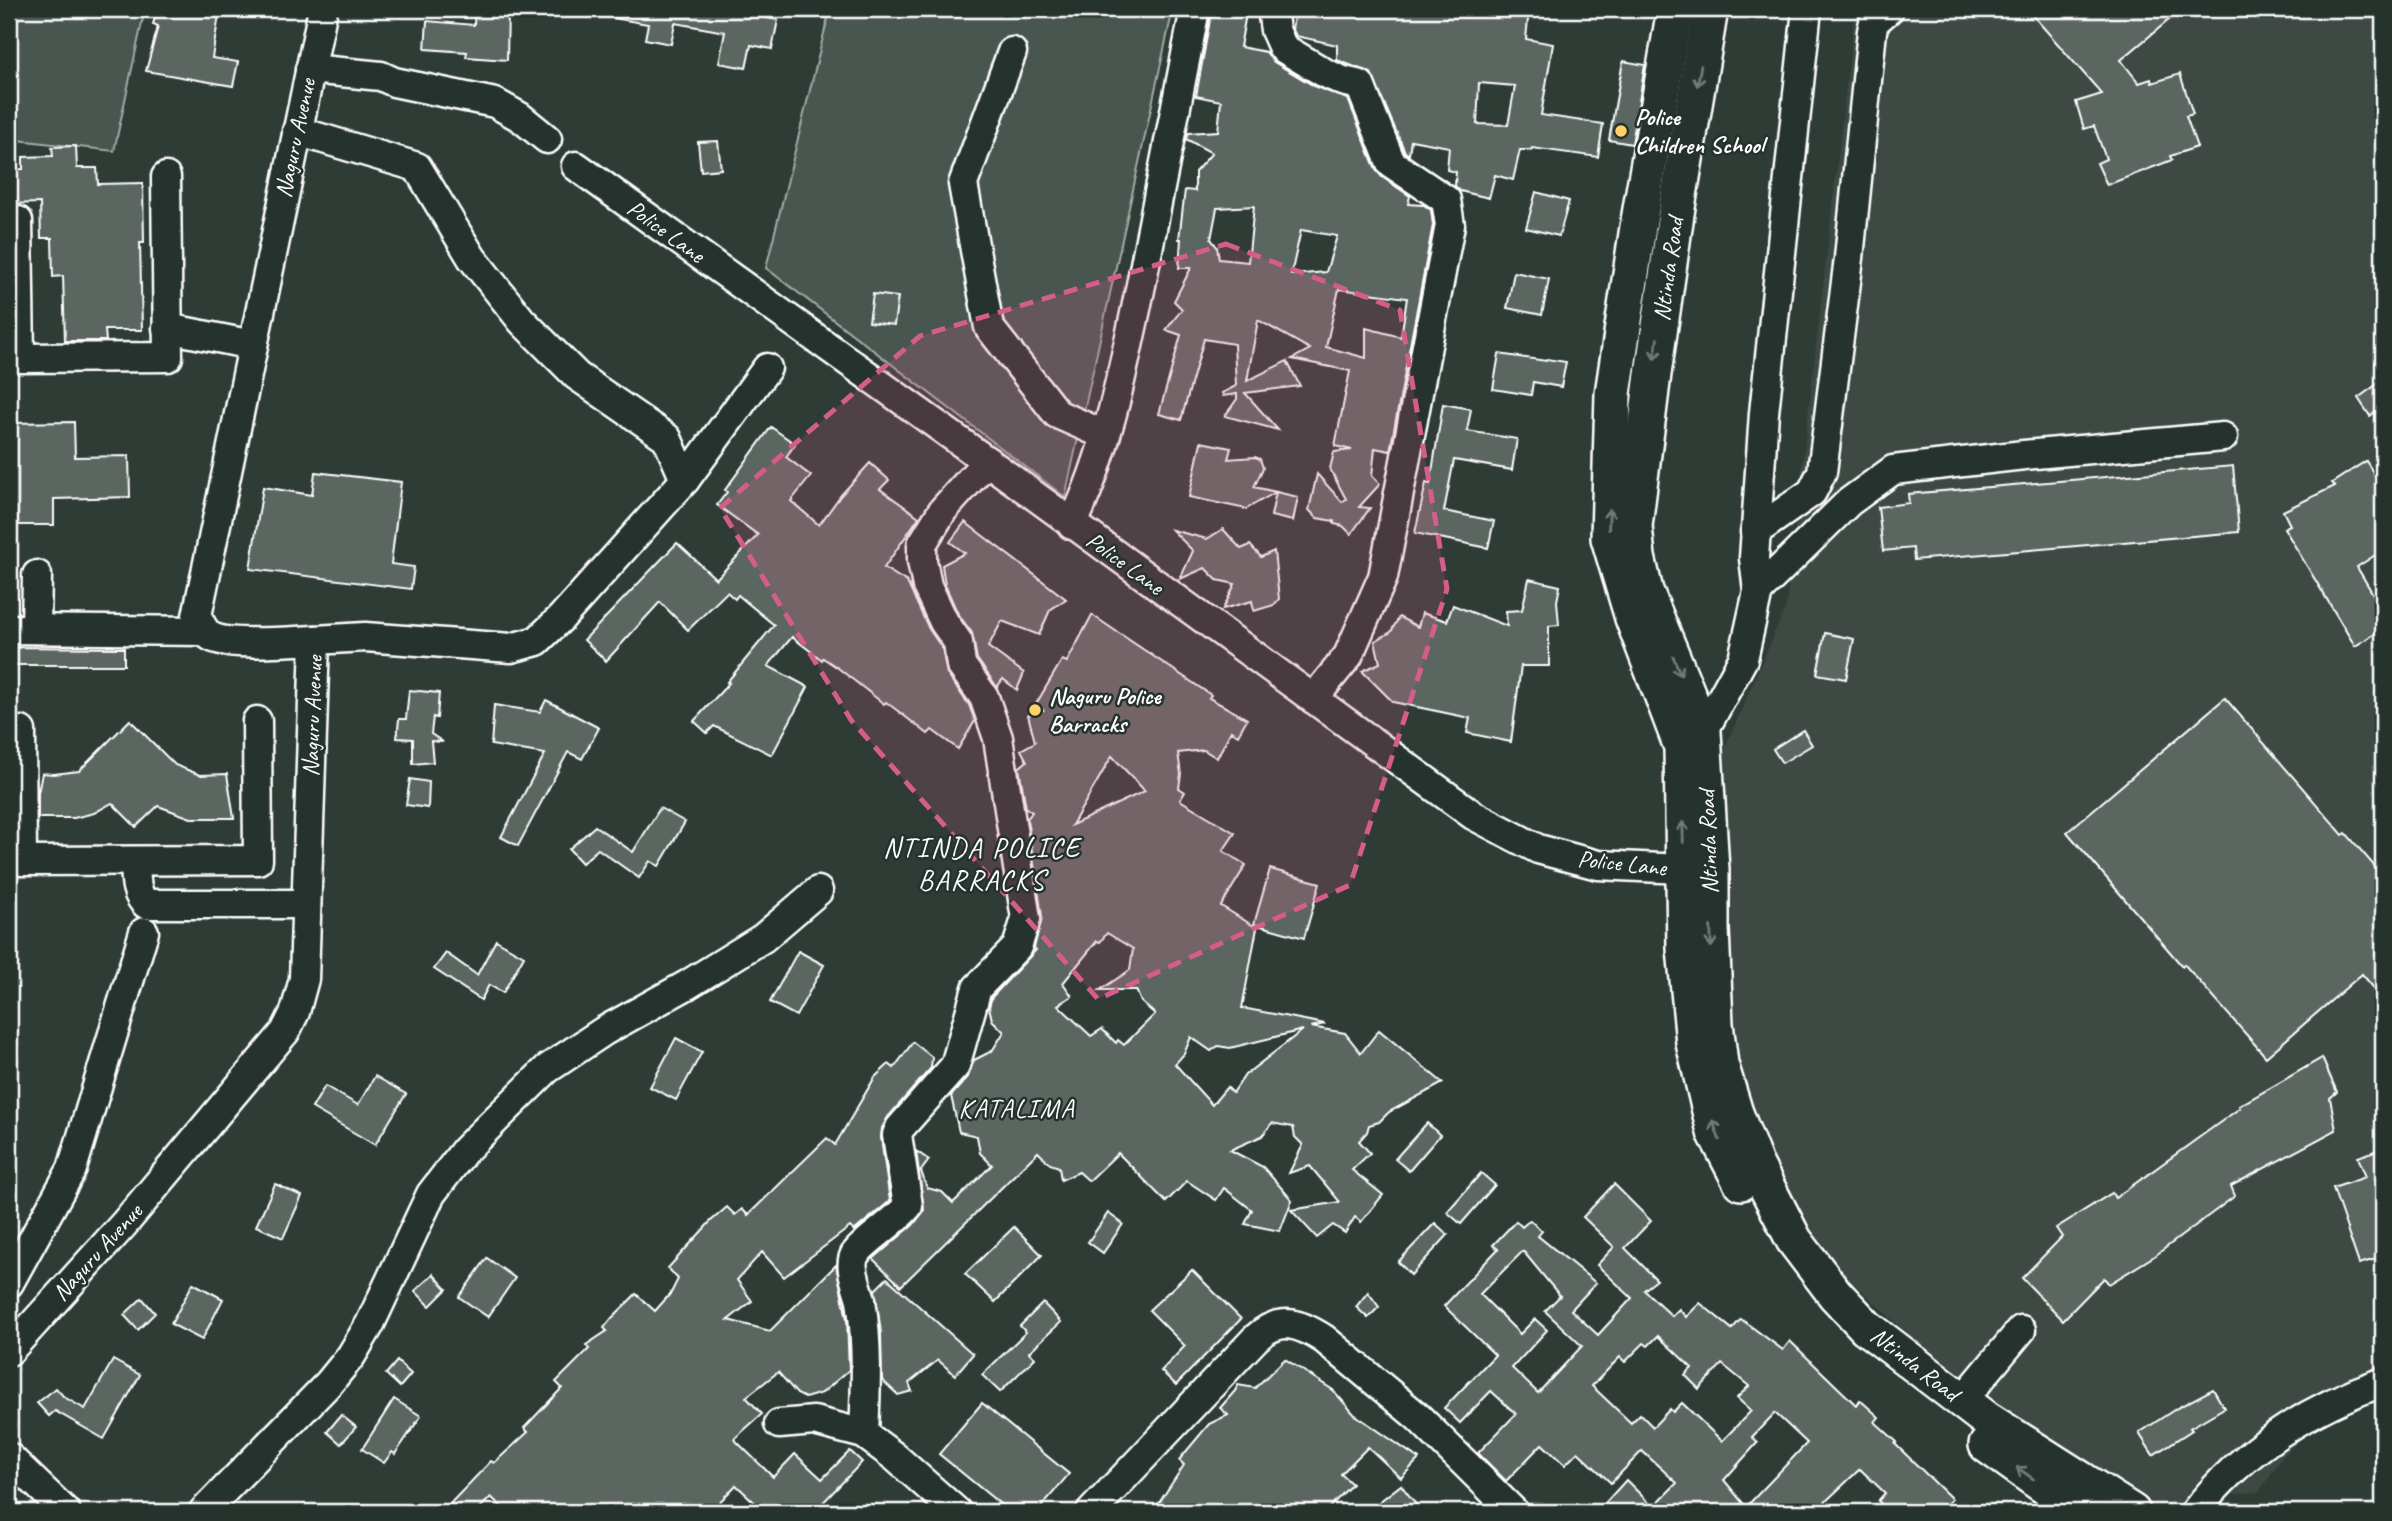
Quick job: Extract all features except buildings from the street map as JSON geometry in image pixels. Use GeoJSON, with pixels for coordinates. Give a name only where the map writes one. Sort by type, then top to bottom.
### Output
{"type":"FeatureCollection","features":[{"type":"Feature","properties":{"kind":"main road","name":"Ntinda Road"},"geometry":{"type":"LineString","coordinates":[[1675,9],[1638,227],[1614,394],[1609,538],[1633,618],[1682,747],[1697,870],[1711,941],[1720,1063],[1735,1113],[1755,1164],[1794,1240],[1835,1294],[1866,1327],[1986,1419],[2132,1512]]}},
{"type":"Feature","properties":{"kind":"main road","name":"Ntinda Road"},"geometry":{"type":"LineString","coordinates":[[1710,9],[1673,233],[1634,526],[1637,557],[1645,591],[1703,732],[1697,870],[1685,948],[1694,1043],[1702,1082],[1716,1132],[1773,1252],[1817,1311],[1854,1347],[2081,1512]]}},
{"type":"Feature","properties":{"kind":"street","name":"Naguru Avenue"},"geometry":{"type":"LineString","coordinates":[[9,1351],[124,1224],[285,1032],[295,1012],[304,979],[315,640],[243,642],[214,638],[205,631],[197,616],[323,9]]}},
{"type":"Feature","properties":{"kind":"street"},"geometry":{"type":"LineString","coordinates":[[1072,525],[1083,502],[1105,435],[1133,319],[1195,9]]}},
{"type":"Feature","properties":{"kind":"street"},"geometry":{"type":"LineString","coordinates":[[1272,9],[1275,30],[1283,48],[1334,77],[1360,85],[1391,163],[1446,200],[1450,225],[1383,577],[1348,656],[1313,699]]}},
{"type":"Feature","properties":{"kind":"street"},"geometry":{"type":"LineString","coordinates":[[1703,732],[1743,659],[1758,591],[1754,558],[1764,413],[1807,9]]}},
{"type":"Feature","properties":{"kind":"street"},"geometry":{"type":"LineString","coordinates":[[1755,532],[1812,492],[1822,472],[1849,258],[1872,31],[1874,22],[1889,9]]}},
{"type":"Feature","properties":{"kind":"street"},"geometry":{"type":"LineString","coordinates":[[1012,51],[962,184],[989,327],[1056,414],[1105,435]]}},
{"type":"Feature","properties":{"kind":"street"},"geometry":{"type":"LineString","coordinates":[[310,69],[381,76],[407,85],[495,103],[520,117],[547,139]]}},
{"type":"Feature","properties":{"kind":"street"},"geometry":{"type":"LineString","coordinates":[[297,131],[417,167],[472,258],[523,321],[577,376],[667,438],[685,480]]}},
{"type":"Feature","properties":{"kind":"street","name":"Police Lane"},"geometry":{"type":"LineString","coordinates":[[576,166],[1473,815],[1538,849],[1598,864],[1697,870]]}},
{"type":"Feature","properties":{"kind":"street"},"geometry":{"type":"LineString","coordinates":[[18,221],[20,358],[168,357],[166,177]]}},
{"type":"Feature","properties":{"kind":"street"},"geometry":{"type":"LineString","coordinates":[[167,328],[253,345]]}},
{"type":"Feature","properties":{"kind":"street"},"geometry":{"type":"LineString","coordinates":[[315,640],[365,637],[510,648],[537,641],[561,618],[685,480],[767,368]]}},
{"type":"Feature","properties":{"kind":"street"},"geometry":{"type":"LineString","coordinates":[[1758,591],[1849,502],[1893,470],[2223,437]]}},
{"type":"Feature","properties":{"kind":"street"},"geometry":{"type":"LineString","coordinates":[[864,1434],[867,1339],[852,1264],[855,1254],[899,1217],[908,1206],[897,1135],[900,1128],[955,1066],[977,988],[1017,947],[1026,919],[998,738],[984,697],[961,665],[957,642],[927,586],[922,561],[922,544],[943,510],[987,461]]}},
{"type":"Feature","properties":{"kind":"street"},"geometry":{"type":"LineString","coordinates":[[37,575],[22,629],[205,631]]}},
{"type":"Feature","properties":{"kind":"street"},"geometry":{"type":"LineString","coordinates":[[21,731],[22,861],[258,860],[257,721]]}},
{"type":"Feature","properties":{"kind":"street"},"geometry":{"type":"LineString","coordinates":[[135,861],[138,890],[145,904],[306,904]]}},
{"type":"Feature","properties":{"kind":"street"},"geometry":{"type":"LineString","coordinates":[[203,1512],[320,1393],[351,1356],[370,1324],[431,1194],[465,1150],[547,1069],[604,1031],[687,985],[763,938],[818,891]]}},
{"type":"Feature","properties":{"kind":"street"},"geometry":{"type":"LineString","coordinates":[[9,1283],[72,1169],[144,932]]}},
{"type":"Feature","properties":{"kind":"street"},"geometry":{"type":"LineString","coordinates":[[1091,1512],[1256,1338],[1268,1327],[1286,1324],[1311,1331],[1324,1339],[1418,1417],[1514,1512]]}},
{"type":"Feature","properties":{"kind":"street"},"geometry":{"type":"LineString","coordinates":[[1962,1401],[2021,1330]]}},
{"type":"Feature","properties":{"kind":"street"},"geometry":{"type":"LineString","coordinates":[[2194,1512],[2256,1451],[2303,1417],[2356,1391],[2383,1382]]}},
{"type":"Feature","properties":{"kind":"street"},"geometry":{"type":"LineString","coordinates":[[779,1424],[814,1421],[864,1434],[895,1457],[957,1512]]}},
{"type":"Feature","properties":{"kind":"street"},"geometry":{"type":"LineString","coordinates":[[9,1457],[66,1512]]}},
{"type":"Feature","properties":{"kind":"highlighted area"},"geometry":{"type":"Polygon","coordinates":[[[1226,244],[1400,310],[1447,589],[1350,885],[1098,999],[851,720],[720,508],[920,336],[1226,244]]]}},
{"type":"Feature","properties":{"kind":"shaded area"},"geometry":{"type":"Polygon","coordinates":[[[9,9],[145,9],[114,151],[9,139],[9,9]]]}},
{"type":"Feature","properties":{"kind":"shaded area"},"geometry":{"type":"Polygon","coordinates":[[[830,9],[1173,9],[1065,497],[766,268],[830,9]]]}},
{"type":"Feature","properties":{"kind":"shaded area"},"geometry":{"type":"Polygon","coordinates":[[[1855,9],[2383,9],[2383,1400],[2360,1406],[2311,1429],[2283,1456],[2259,1492],[2201,1497],[2180,1512],[2152,1508],[1943,1367],[1834,1265],[1754,1139],[1730,1074],[1721,757],[1786,606],[1855,9]]]}},
{"type":"Feature","properties":{"kind":"place","name":"Police Children School"},"geometry":{"type":"Point","coordinates":[1621,131]}},
{"type":"Feature","properties":{"kind":"place","name":"Naguru Police Barracks"},"geometry":{"type":"Point","coordinates":[1035,710]}},
{"type":"Feature","properties":{"kind":"district","name":"NTINDA POLICE BARRACKS"},"geometry":{"type":"Point","coordinates":[982,863]}},
{"type":"Feature","properties":{"kind":"district","name":"KATALIMA"},"geometry":{"type":"Point","coordinates":[1017,1108]}}]}
